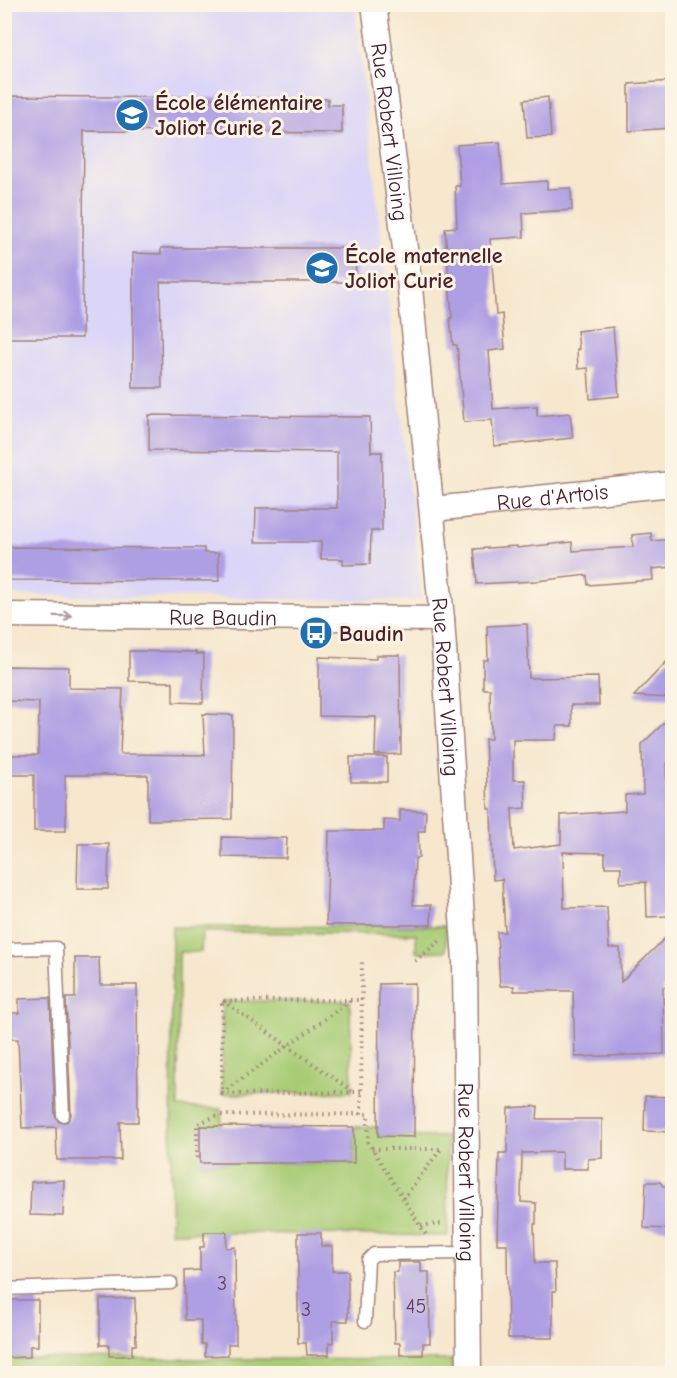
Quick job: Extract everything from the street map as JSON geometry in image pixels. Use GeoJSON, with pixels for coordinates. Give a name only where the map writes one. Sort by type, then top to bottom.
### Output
{"type":"FeatureCollection","features":[{"type":"Feature","properties":{"kind":"street","name":"Rue Robert Villoing"},"geometry":{"type":"LineString","coordinates":[[374,4],[410,288],[442,619],[465,961],[469,1374]]}},
{"type":"Feature","properties":{"kind":"street","name":"Rue d'Artois"},"geometry":{"type":"LineString","coordinates":[[433,509],[672,484]]}},
{"type":"Feature","properties":{"kind":"street","name":"Rue Baudin"},"geometry":{"type":"LineString","coordinates":[[4,615],[442,619]]}},
{"type":"Feature","properties":{"kind":"lane"},"geometry":{"type":"LineString","coordinates":[[4,950],[56,948],[63,1115]]}},
{"type":"Feature","properties":{"kind":"lane"},"geometry":{"type":"LineString","coordinates":[[365,1321],[368,1260],[374,1254],[468,1253]]}},
{"type":"Feature","properties":{"kind":"lane"},"geometry":{"type":"LineString","coordinates":[[4,1289],[171,1283]]}},
{"type":"Feature","properties":{"kind":"path"},"geometry":{"type":"LineString","coordinates":[[361,1114],[362,962]]}},
{"type":"Feature","properties":{"kind":"path"},"geometry":{"type":"LineString","coordinates":[[222,1001],[362,1000]]}},
{"type":"Feature","properties":{"kind":"path"},"geometry":{"type":"LineString","coordinates":[[222,1001],[352,1092]]}},
{"type":"Feature","properties":{"kind":"path"},"geometry":{"type":"LineString","coordinates":[[222,1001],[222,1094]]}},
{"type":"Feature","properties":{"kind":"path"},"geometry":{"type":"LineString","coordinates":[[222,1094],[350,1001]]}},
{"type":"Feature","properties":{"kind":"path"},"geometry":{"type":"LineString","coordinates":[[222,1094],[361,1092]]}},
{"type":"Feature","properties":{"kind":"path"},"geometry":{"type":"LineString","coordinates":[[197,1158],[197,1124],[219,1114],[368,1114],[368,1142],[438,1254]]}},
{"type":"Feature","properties":{"kind":"path"},"geometry":{"type":"LineString","coordinates":[[372,1149],[467,1149]]}},
{"type":"Feature","properties":{"kind":"path"},"geometry":{"type":"LineString","coordinates":[[403,1199],[441,1149]]}},
{"type":"Feature","properties":{"kind":"shaded area"},"geometry":{"type":"Polygon","coordinates":[[[5,5],[355,5],[422,601],[5,595],[5,5]]]}},
{"type":"Feature","properties":{"kind":"green space"},"geometry":{"type":"Polygon","coordinates":[[[446,926],[446,951],[416,952],[416,934],[202,932],[201,952],[179,952],[178,1107],[221,1109],[222,1126],[200,1163],[354,1163],[354,1127],[378,1127],[378,1136],[447,1137],[448,1236],[171,1232],[172,927],[446,926]]]}},
{"type":"Feature","properties":{"kind":"green space"},"geometry":{"type":"Polygon","coordinates":[[[222,1001],[350,1001],[352,1092],[222,1094],[222,1001]]]}},
{"type":"Feature","properties":{"kind":"green space"},"geometry":{"type":"Polygon","coordinates":[[[5,1358],[452,1360],[452,1373],[5,1374],[5,1358]]]}},
{"type":"Feature","properties":{"kind":"building"},"geometry":{"type":"Polygon","coordinates":[[[672,81],[672,128],[629,131],[629,84],[672,81]]]}},
{"type":"Feature","properties":{"kind":"building"},"geometry":{"type":"Polygon","coordinates":[[[4,96],[328,99],[328,105],[342,105],[342,133],[84,131],[82,338],[4,338],[4,96]]]}},
{"type":"Feature","properties":{"kind":"building"},"geometry":{"type":"Polygon","coordinates":[[[548,97],[551,137],[527,138],[524,100],[548,97]]]}},
{"type":"Feature","properties":{"kind":"building"},"geometry":{"type":"Polygon","coordinates":[[[500,142],[503,184],[547,181],[547,189],[571,188],[572,210],[523,213],[524,237],[490,239],[496,315],[502,314],[505,349],[489,351],[493,409],[537,406],[537,416],[570,413],[573,438],[494,446],[492,420],[464,422],[457,345],[453,345],[450,318],[452,318],[445,228],[457,227],[455,186],[460,186],[457,145],[500,142]]]}},
{"type":"Feature","properties":{"kind":"building"},"geometry":{"type":"Polygon","coordinates":[[[161,248],[355,248],[356,282],[160,282],[162,388],[133,388],[133,253],[161,254],[161,248]]]}},
{"type":"Feature","properties":{"kind":"building"},"geometry":{"type":"Polygon","coordinates":[[[613,327],[619,396],[590,399],[588,368],[578,369],[577,331],[613,327]]]}},
{"type":"Feature","properties":{"kind":"building"},"geometry":{"type":"Polygon","coordinates":[[[149,415],[370,417],[371,452],[382,452],[382,531],[371,531],[370,564],[343,565],[343,559],[321,559],[321,542],[255,542],[256,508],[337,508],[337,452],[149,450],[149,415]]]}},
{"type":"Feature","properties":{"kind":"building"},"geometry":{"type":"Polygon","coordinates":[[[651,533],[652,541],[672,539],[672,567],[652,569],[653,580],[588,585],[587,575],[537,581],[477,584],[474,549],[517,546],[517,548],[572,542],[573,551],[633,547],[632,535],[651,533]]]}},
{"type":"Feature","properties":{"kind":"building"},"geometry":{"type":"Polygon","coordinates":[[[4,547],[204,548],[204,553],[218,553],[219,581],[4,580],[4,547]]]}},
{"type":"Feature","properties":{"kind":"building"},"geometry":{"type":"Polygon","coordinates":[[[527,624],[529,678],[598,677],[599,705],[571,705],[572,726],[557,726],[556,740],[513,740],[513,780],[525,780],[526,808],[512,809],[514,850],[561,844],[561,815],[625,811],[625,795],[643,794],[642,744],[672,715],[672,758],[666,765],[667,792],[672,797],[672,825],[667,832],[666,859],[672,865],[672,901],[669,916],[647,917],[646,882],[620,883],[621,867],[605,867],[605,853],[563,852],[564,908],[607,907],[609,948],[620,948],[621,982],[672,931],[672,973],[668,977],[668,987],[663,987],[664,1054],[575,1057],[573,991],[514,991],[514,986],[500,986],[497,932],[505,932],[502,879],[493,880],[491,809],[488,809],[485,739],[491,739],[490,689],[483,689],[483,660],[488,660],[487,626],[527,624]]]}},
{"type":"Feature","properties":{"kind":"building"},"geometry":{"type":"Polygon","coordinates":[[[129,651],[204,654],[203,703],[173,702],[173,682],[129,681],[129,651]]]}},
{"type":"Feature","properties":{"kind":"building"},"geometry":{"type":"Polygon","coordinates":[[[376,655],[400,655],[401,754],[375,755],[376,717],[319,716],[319,657],[376,659],[376,655]]]}},
{"type":"Feature","properties":{"kind":"building"},"geometry":{"type":"Polygon","coordinates":[[[672,656],[672,698],[634,696],[672,656]]]}},
{"type":"Feature","properties":{"kind":"building"},"geometry":{"type":"Polygon","coordinates":[[[4,666],[69,667],[69,688],[123,689],[120,754],[205,755],[203,714],[233,715],[232,819],[148,820],[148,775],[65,775],[66,831],[34,831],[34,775],[4,775],[4,755],[38,755],[39,702],[4,701],[4,666]]]}},
{"type":"Feature","properties":{"kind":"building"},"geometry":{"type":"Polygon","coordinates":[[[350,757],[387,757],[387,782],[351,782],[350,757]]]}},
{"type":"Feature","properties":{"kind":"building"},"geometry":{"type":"Polygon","coordinates":[[[400,810],[426,811],[425,831],[418,831],[419,858],[415,858],[413,905],[431,905],[431,925],[326,925],[329,831],[384,831],[384,820],[400,821],[400,810]]]}},
{"type":"Feature","properties":{"kind":"building"},"geometry":{"type":"Polygon","coordinates":[[[222,837],[287,838],[286,858],[222,857],[222,837]]]}},
{"type":"Feature","properties":{"kind":"building"},"geometry":{"type":"Polygon","coordinates":[[[78,844],[109,844],[108,889],[77,889],[78,844]]]}},
{"type":"Feature","properties":{"kind":"building"},"geometry":{"type":"Polygon","coordinates":[[[75,958],[99,958],[100,985],[137,985],[138,1122],[120,1122],[121,1160],[57,1160],[56,1127],[22,1128],[18,1039],[4,1039],[4,1013],[19,1013],[19,999],[50,998],[55,1115],[59,1122],[67,1122],[71,1115],[66,998],[75,998],[75,958]]]}},
{"type":"Feature","properties":{"kind":"building"},"geometry":{"type":"Polygon","coordinates":[[[415,983],[414,1137],[378,1136],[379,984],[415,983]]]}},
{"type":"Feature","properties":{"kind":"building"},"geometry":{"type":"Polygon","coordinates":[[[645,1096],[672,1097],[672,1132],[644,1131],[645,1096]]]}},
{"type":"Feature","properties":{"kind":"building"},"geometry":{"type":"Polygon","coordinates":[[[538,1106],[537,1119],[602,1119],[602,1158],[588,1159],[588,1169],[562,1169],[562,1152],[522,1153],[521,1202],[536,1203],[535,1263],[555,1263],[553,1338],[508,1338],[507,1244],[497,1244],[499,1153],[507,1153],[508,1108],[538,1106]]]}},
{"type":"Feature","properties":{"kind":"building"},"geometry":{"type":"Polygon","coordinates":[[[200,1126],[354,1127],[354,1163],[200,1163],[200,1126]]]}},
{"type":"Feature","properties":{"kind":"building"},"geometry":{"type":"Polygon","coordinates":[[[64,1180],[63,1216],[30,1215],[31,1182],[64,1180]]]}},
{"type":"Feature","properties":{"kind":"building"},"geometry":{"type":"Polygon","coordinates":[[[646,1182],[660,1182],[663,1186],[672,1187],[672,1229],[644,1228],[646,1182]]]}},
{"type":"Feature","properties":{"kind":"building"},"geometry":{"type":"Polygon","coordinates":[[[204,1232],[227,1232],[226,1248],[235,1247],[236,1344],[228,1344],[228,1355],[205,1356],[205,1344],[201,1344],[201,1320],[185,1320],[184,1271],[200,1270],[200,1247],[204,1247],[204,1232]]]}},
{"type":"Feature","properties":{"kind":"building"},"geometry":{"type":"Polygon","coordinates":[[[298,1233],[321,1233],[321,1246],[332,1246],[332,1271],[348,1271],[348,1321],[333,1321],[333,1343],[329,1343],[329,1355],[307,1355],[306,1343],[298,1343],[298,1233]]]}},
{"type":"Feature","properties":{"kind":"building"},"geometry":{"type":"Polygon","coordinates":[[[398,1262],[421,1262],[421,1272],[429,1272],[430,1343],[423,1343],[423,1355],[400,1355],[400,1343],[395,1343],[393,1272],[398,1272],[398,1262]]]}},
{"type":"Feature","properties":{"kind":"building"},"geometry":{"type":"Polygon","coordinates":[[[135,1298],[136,1345],[132,1345],[132,1356],[109,1356],[109,1345],[100,1345],[100,1299],[135,1298]]]}},
{"type":"Feature","properties":{"kind":"building"},"geometry":{"type":"Polygon","coordinates":[[[4,1300],[38,1300],[38,1346],[30,1346],[30,1357],[7,1358],[7,1346],[4,1346],[4,1300]]]}},
{"type":"Feature","properties":{"kind":"place","name":"École élémentaire Joliot Curie 2"},"geometry":{"type":"Point","coordinates":[132,115]}},
{"type":"Feature","properties":{"kind":"place","name":"École maternelle Joliot Curie"},"geometry":{"type":"Point","coordinates":[322,268]}},
{"type":"Feature","properties":{"kind":"place","name":"Baudin"},"geometry":{"type":"Point","coordinates":[316,633]}}]}
